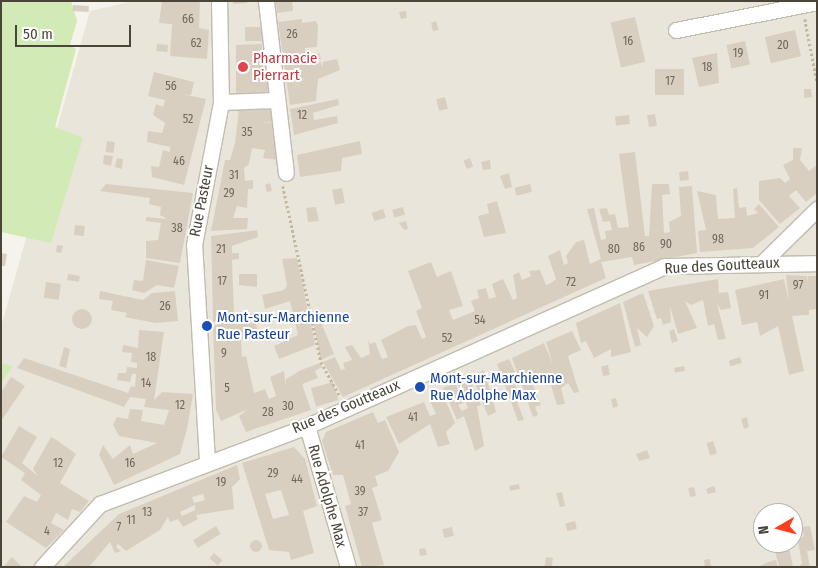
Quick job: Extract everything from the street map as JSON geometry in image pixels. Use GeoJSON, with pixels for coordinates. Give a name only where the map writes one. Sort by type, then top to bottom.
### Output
{"type":"FeatureCollection","features":[{"type":"Feature","properties":{"kind":"street","name":"Rue Pasteur"},"geometry":{"type":"LineString","coordinates":[[206,462],[194,245],[221,102],[219,1]]}},
{"type":"Feature","properties":{"kind":"street"},"geometry":{"type":"LineString","coordinates":[[266,1],[276,100],[286,173]]}},
{"type":"Feature","properties":{"kind":"street"},"geometry":{"type":"LineString","coordinates":[[676,30],[810,4]]}},
{"type":"Feature","properties":{"kind":"street"},"geometry":{"type":"LineString","coordinates":[[221,102],[276,100]]}},
{"type":"Feature","properties":{"kind":"street"},"geometry":{"type":"LineString","coordinates":[[763,262],[817,210]]}},
{"type":"Feature","properties":{"kind":"street","name":"Rue des Goutteaux"},"geometry":{"type":"LineString","coordinates":[[42,567],[100,504],[206,462],[307,426],[664,266],[763,262],[817,263]]}},
{"type":"Feature","properties":{"kind":"street","name":"Rue Adolphe Max"},"geometry":{"type":"LineString","coordinates":[[307,426],[348,567]]}},
{"type":"Feature","properties":{"kind":"path"},"geometry":{"type":"LineString","coordinates":[[810,4],[817,82]]}},
{"type":"Feature","properties":{"kind":"path"},"geometry":{"type":"LineString","coordinates":[[286,173],[283,187],[321,362],[335,382],[344,410]]}},
{"type":"Feature","properties":{"kind":"shaded area"},"geometry":{"type":"Polygon","coordinates":[[[134,1],[817,1],[817,567],[1,567],[1,327],[90,11],[134,1]]]}},
{"type":"Feature","properties":{"kind":"green space"},"geometry":{"type":"Polygon","coordinates":[[[1,1],[71,1],[77,21],[70,45],[76,49],[55,127],[83,138],[51,243],[1,232],[1,1]]]}},
{"type":"Feature","properties":{"kind":"green space"},"geometry":{"type":"Polygon","coordinates":[[[1,363],[13,366],[1,383],[1,363]]]}},
{"type":"Feature","properties":{"kind":"building"},"geometry":{"type":"Polygon","coordinates":[[[162,1],[200,1],[199,28],[209,30],[207,59],[170,56],[172,24],[159,23],[162,1]]]}},
{"type":"Feature","properties":{"kind":"building"},"geometry":{"type":"Polygon","coordinates":[[[233,1],[247,1],[247,3],[233,4],[233,1]]]}},
{"type":"Feature","properties":{"kind":"building"},"geometry":{"type":"Polygon","coordinates":[[[276,1],[292,1],[293,11],[277,13],[276,1]]]}},
{"type":"Feature","properties":{"kind":"building"},"geometry":{"type":"Polygon","coordinates":[[[73,5],[89,6],[89,12],[73,11],[73,5]]]}},
{"type":"Feature","properties":{"kind":"building"},"geometry":{"type":"Polygon","coordinates":[[[406,11],[407,18],[401,19],[399,12],[406,11]]]}},
{"type":"Feature","properties":{"kind":"building"},"geometry":{"type":"Polygon","coordinates":[[[635,17],[645,62],[621,67],[611,23],[635,17]]]}},
{"type":"Feature","properties":{"kind":"building"},"geometry":{"type":"Polygon","coordinates":[[[302,19],[302,23],[316,21],[318,26],[317,47],[305,48],[306,55],[319,53],[321,59],[308,65],[321,62],[322,68],[323,62],[337,59],[340,70],[318,79],[316,101],[290,105],[278,22],[302,19]]]}},
{"type":"Feature","properties":{"kind":"building"},"geometry":{"type":"Polygon","coordinates":[[[436,21],[439,30],[433,31],[431,23],[436,21]]]}},
{"type":"Feature","properties":{"kind":"building"},"geometry":{"type":"Polygon","coordinates":[[[245,27],[262,27],[262,41],[245,41],[245,27]]]}},
{"type":"Feature","properties":{"kind":"building"},"geometry":{"type":"Polygon","coordinates":[[[795,30],[801,56],[771,63],[765,37],[795,30]]]}},
{"type":"Feature","properties":{"kind":"building"},"geometry":{"type":"Polygon","coordinates":[[[745,41],[750,64],[731,68],[726,45],[745,41]]]}},
{"type":"Feature","properties":{"kind":"building"},"geometry":{"type":"Polygon","coordinates":[[[157,44],[168,45],[167,52],[156,51],[157,44]]]}},
{"type":"Feature","properties":{"kind":"building"},"geometry":{"type":"Polygon","coordinates":[[[262,44],[263,78],[268,77],[270,92],[236,94],[236,45],[262,44]]]}},
{"type":"Feature","properties":{"kind":"building"},"geometry":{"type":"Polygon","coordinates":[[[717,53],[719,83],[699,87],[692,58],[717,53]]]}},
{"type":"Feature","properties":{"kind":"building"},"geometry":{"type":"Polygon","coordinates":[[[655,69],[684,69],[684,95],[655,95],[655,69]]]}},
{"type":"Feature","properties":{"kind":"building"},"geometry":{"type":"Polygon","coordinates":[[[154,72],[194,82],[191,95],[182,94],[206,99],[184,185],[152,177],[151,166],[159,167],[163,150],[170,152],[170,147],[147,142],[148,131],[162,133],[165,123],[153,115],[156,104],[163,107],[165,100],[148,96],[154,72]]]}},
{"type":"Feature","properties":{"kind":"building"},"geometry":{"type":"Polygon","coordinates":[[[804,89],[811,89],[812,97],[804,98],[804,89]]]}},
{"type":"Feature","properties":{"kind":"building"},"geometry":{"type":"Polygon","coordinates":[[[445,97],[448,109],[439,111],[436,99],[445,97]]]}},
{"type":"Feature","properties":{"kind":"building"},"geometry":{"type":"Polygon","coordinates":[[[338,99],[339,105],[313,113],[314,120],[337,116],[338,123],[294,135],[290,109],[338,99]]]}},
{"type":"Feature","properties":{"kind":"building"},"geometry":{"type":"Polygon","coordinates":[[[239,109],[272,110],[273,121],[260,123],[274,122],[278,160],[263,158],[265,150],[252,148],[249,164],[244,168],[245,181],[253,180],[253,189],[248,189],[247,208],[237,206],[233,218],[248,218],[247,229],[211,231],[225,160],[230,160],[235,143],[239,109]]]}},
{"type":"Feature","properties":{"kind":"building"},"geometry":{"type":"Polygon","coordinates":[[[655,114],[657,126],[649,127],[647,115],[655,114]]]}},
{"type":"Feature","properties":{"kind":"building"},"geometry":{"type":"Polygon","coordinates":[[[629,115],[630,124],[616,125],[615,116],[629,115]]]}},
{"type":"Feature","properties":{"kind":"building"},"geometry":{"type":"Polygon","coordinates":[[[107,141],[115,142],[114,153],[106,152],[107,141]]]}},
{"type":"Feature","properties":{"kind":"building"},"geometry":{"type":"Polygon","coordinates":[[[360,141],[362,154],[342,158],[341,171],[300,177],[297,155],[360,141]]]}},
{"type":"Feature","properties":{"kind":"building"},"geometry":{"type":"Polygon","coordinates":[[[793,148],[802,148],[800,160],[809,171],[817,165],[817,193],[806,202],[796,190],[789,196],[800,208],[780,224],[759,200],[759,181],[780,178],[785,183],[790,179],[783,165],[793,160],[793,148]]]}},
{"type":"Feature","properties":{"kind":"building"},"geometry":{"type":"Polygon","coordinates":[[[635,152],[645,236],[649,236],[652,184],[669,184],[670,194],[662,195],[664,233],[670,232],[669,222],[681,216],[679,187],[692,186],[697,253],[634,265],[632,257],[601,262],[606,278],[343,397],[323,362],[335,357],[341,370],[345,369],[343,363],[352,360],[345,347],[352,345],[361,358],[370,354],[368,340],[370,344],[375,342],[382,359],[388,357],[381,340],[408,326],[416,325],[422,339],[426,337],[416,311],[422,308],[408,271],[431,262],[437,277],[451,271],[463,306],[449,310],[453,320],[475,311],[471,301],[479,298],[477,290],[486,288],[489,299],[496,297],[492,284],[503,279],[513,300],[517,298],[513,275],[519,272],[522,280],[531,276],[529,271],[540,270],[546,285],[551,283],[556,279],[548,256],[560,250],[564,265],[568,263],[566,256],[576,242],[584,240],[590,264],[601,259],[587,209],[594,208],[601,240],[606,239],[605,231],[612,230],[610,221],[603,222],[599,209],[607,208],[609,215],[615,214],[618,228],[629,227],[619,154],[635,152]]]}},
{"type":"Feature","properties":{"kind":"building"},"geometry":{"type":"Polygon","coordinates":[[[104,155],[113,156],[111,166],[103,164],[104,155]]]}},
{"type":"Feature","properties":{"kind":"building"},"geometry":{"type":"Polygon","coordinates":[[[117,158],[123,159],[122,169],[115,167],[117,158]]]}},
{"type":"Feature","properties":{"kind":"building"},"geometry":{"type":"Polygon","coordinates":[[[470,158],[473,166],[467,169],[463,161],[470,158]]]}},
{"type":"Feature","properties":{"kind":"building"},"geometry":{"type":"Polygon","coordinates":[[[490,160],[491,169],[483,170],[481,162],[490,160]]]}},
{"type":"Feature","properties":{"kind":"building"},"geometry":{"type":"Polygon","coordinates":[[[688,171],[689,180],[680,181],[679,172],[688,171]]]}},
{"type":"Feature","properties":{"kind":"building"},"geometry":{"type":"Polygon","coordinates":[[[509,173],[512,187],[505,189],[500,176],[509,173]]]}},
{"type":"Feature","properties":{"kind":"building"},"geometry":{"type":"Polygon","coordinates":[[[270,183],[272,191],[267,192],[265,185],[270,183]]]}},
{"type":"Feature","properties":{"kind":"building"},"geometry":{"type":"Polygon","coordinates":[[[106,184],[193,193],[180,263],[146,258],[146,241],[158,240],[161,223],[146,221],[146,217],[167,219],[160,215],[161,207],[149,204],[150,198],[100,191],[106,184]]]}},
{"type":"Feature","properties":{"kind":"building"},"geometry":{"type":"Polygon","coordinates":[[[530,184],[532,192],[516,196],[514,188],[530,184]]]}},
{"type":"Feature","properties":{"kind":"building"},"geometry":{"type":"Polygon","coordinates":[[[342,188],[345,203],[335,205],[332,190],[342,188]]]}},
{"type":"Feature","properties":{"kind":"building"},"geometry":{"type":"Polygon","coordinates":[[[737,188],[739,208],[746,207],[747,216],[758,213],[754,209],[759,204],[779,227],[753,248],[700,252],[698,231],[706,230],[697,191],[716,195],[718,219],[735,218],[733,189],[737,188]]]}},
{"type":"Feature","properties":{"kind":"building"},"geometry":{"type":"Polygon","coordinates":[[[497,201],[506,233],[484,237],[478,216],[489,213],[487,204],[497,201]]]}},
{"type":"Feature","properties":{"kind":"building"},"geometry":{"type":"Polygon","coordinates":[[[316,207],[319,221],[308,222],[306,208],[316,207]]]}},
{"type":"Feature","properties":{"kind":"building"},"geometry":{"type":"Polygon","coordinates":[[[403,207],[405,215],[394,217],[392,210],[403,207]]]}},
{"type":"Feature","properties":{"kind":"building"},"geometry":{"type":"Polygon","coordinates":[[[383,209],[386,218],[374,221],[372,213],[383,209]]]}},
{"type":"Feature","properties":{"kind":"building"},"geometry":{"type":"Polygon","coordinates":[[[406,221],[408,229],[404,230],[399,223],[406,221]]]}},
{"type":"Feature","properties":{"kind":"building"},"geometry":{"type":"Polygon","coordinates":[[[75,225],[85,226],[84,236],[74,235],[75,225]]]}},
{"type":"Feature","properties":{"kind":"building"},"geometry":{"type":"Polygon","coordinates":[[[257,230],[258,237],[232,246],[232,253],[239,253],[239,259],[232,260],[234,313],[213,322],[211,236],[257,230]]]}},
{"type":"Feature","properties":{"kind":"building"},"geometry":{"type":"Polygon","coordinates":[[[57,245],[63,246],[61,253],[56,252],[57,245]]]}},
{"type":"Feature","properties":{"kind":"building"},"geometry":{"type":"Polygon","coordinates":[[[1,253],[7,254],[5,266],[1,266],[1,253]]]}},
{"type":"Feature","properties":{"kind":"building"},"geometry":{"type":"Polygon","coordinates":[[[297,258],[315,345],[279,359],[274,346],[298,335],[290,301],[265,309],[262,295],[284,290],[287,285],[282,259],[297,258]]]}},
{"type":"Feature","properties":{"kind":"building"},"geometry":{"type":"Polygon","coordinates":[[[146,260],[179,266],[174,288],[157,285],[144,293],[132,290],[134,280],[143,281],[146,260]]]}},
{"type":"Feature","properties":{"kind":"building"},"geometry":{"type":"Polygon","coordinates":[[[68,274],[80,276],[79,282],[67,280],[68,274]]]}},
{"type":"Feature","properties":{"kind":"building"},"geometry":{"type":"Polygon","coordinates":[[[239,274],[257,274],[257,287],[239,285],[239,274]]]}},
{"type":"Feature","properties":{"kind":"building"},"geometry":{"type":"Polygon","coordinates":[[[786,275],[807,276],[808,282],[808,276],[817,276],[817,309],[809,310],[809,315],[792,316],[804,371],[789,375],[778,326],[760,336],[757,322],[742,325],[735,290],[784,279],[789,302],[786,275]]]}},
{"type":"Feature","properties":{"kind":"building"},"geometry":{"type":"Polygon","coordinates":[[[718,279],[719,293],[728,292],[731,308],[721,310],[717,304],[726,339],[718,340],[714,324],[708,326],[703,300],[691,305],[685,301],[697,328],[678,334],[670,306],[671,322],[663,325],[661,318],[657,319],[648,291],[718,279]]]}},
{"type":"Feature","properties":{"kind":"building"},"geometry":{"type":"Polygon","coordinates":[[[46,282],[61,284],[59,300],[44,298],[46,282]]]}},
{"type":"Feature","properties":{"kind":"building"},"geometry":{"type":"Polygon","coordinates":[[[100,291],[143,300],[152,293],[175,291],[178,321],[155,323],[125,317],[127,313],[111,310],[113,301],[99,299],[100,291]]]}},
{"type":"Feature","properties":{"kind":"building"},"geometry":{"type":"Polygon","coordinates":[[[643,293],[654,326],[647,337],[637,328],[641,345],[635,347],[623,302],[643,293]]]}},
{"type":"Feature","properties":{"kind":"building"},"geometry":{"type":"Polygon","coordinates":[[[620,303],[631,352],[611,357],[611,349],[594,358],[586,341],[581,343],[576,323],[620,303]]]}},
{"type":"Feature","properties":{"kind":"building"},"geometry":{"type":"Polygon","coordinates":[[[82,309],[89,312],[92,319],[89,326],[82,329],[75,326],[72,319],[75,312],[82,309]]]}},
{"type":"Feature","properties":{"kind":"building"},"geometry":{"type":"Polygon","coordinates":[[[253,313],[259,334],[241,340],[242,357],[246,356],[254,393],[265,389],[269,399],[276,396],[270,377],[284,371],[286,387],[286,379],[301,370],[320,363],[322,367],[315,371],[318,378],[302,384],[311,410],[246,432],[239,416],[248,409],[221,421],[216,410],[213,326],[253,313]]]}},
{"type":"Feature","properties":{"kind":"building"},"geometry":{"type":"Polygon","coordinates":[[[318,315],[334,354],[321,360],[312,316],[318,315]]]}},
{"type":"Feature","properties":{"kind":"building"},"geometry":{"type":"Polygon","coordinates":[[[674,329],[678,341],[672,343],[669,331],[674,329]]]}},
{"type":"Feature","properties":{"kind":"building"},"geometry":{"type":"Polygon","coordinates":[[[139,330],[164,332],[154,400],[162,392],[193,394],[187,429],[180,454],[114,485],[99,455],[103,445],[113,459],[130,445],[133,454],[157,443],[119,436],[113,425],[117,417],[128,419],[130,409],[143,410],[141,421],[164,425],[169,410],[144,407],[146,399],[130,397],[124,407],[17,368],[24,358],[128,393],[131,386],[135,387],[136,374],[132,374],[130,382],[117,380],[118,373],[126,373],[127,367],[137,368],[137,363],[131,362],[132,353],[122,352],[123,345],[138,348],[139,330]]]}},
{"type":"Feature","properties":{"kind":"building"},"geometry":{"type":"Polygon","coordinates":[[[572,331],[581,350],[568,356],[579,392],[574,393],[568,383],[561,388],[565,404],[557,405],[549,379],[539,383],[532,371],[528,373],[541,405],[535,407],[538,415],[533,417],[512,358],[544,343],[553,365],[546,342],[572,331]]]}},
{"type":"Feature","properties":{"kind":"building"},"geometry":{"type":"Polygon","coordinates":[[[64,347],[70,349],[66,368],[59,366],[64,347]]]}},
{"type":"Feature","properties":{"kind":"building"},"geometry":{"type":"Polygon","coordinates":[[[740,357],[742,363],[730,366],[729,361],[740,357]]]}},
{"type":"Feature","properties":{"kind":"building"},"geometry":{"type":"Polygon","coordinates":[[[509,359],[518,378],[514,381],[519,394],[515,396],[524,420],[518,421],[497,364],[509,359]]]}},
{"type":"Feature","properties":{"kind":"building"},"geometry":{"type":"Polygon","coordinates":[[[608,365],[610,375],[603,376],[601,366],[608,365]]]}},
{"type":"Feature","properties":{"kind":"building"},"geometry":{"type":"Polygon","coordinates":[[[684,366],[685,371],[675,373],[674,368],[684,366]]]}},
{"type":"Feature","properties":{"kind":"building"},"geometry":{"type":"Polygon","coordinates":[[[484,370],[496,412],[488,416],[472,376],[484,370]]]}},
{"type":"Feature","properties":{"kind":"building"},"geometry":{"type":"Polygon","coordinates":[[[11,377],[25,386],[1,421],[1,392],[11,377]]]}},
{"type":"Feature","properties":{"kind":"building"},"geometry":{"type":"Polygon","coordinates":[[[469,377],[481,405],[477,406],[484,446],[475,451],[464,416],[457,420],[443,388],[455,383],[464,403],[458,405],[462,411],[468,408],[457,382],[469,377]]]}},
{"type":"Feature","properties":{"kind":"building"},"geometry":{"type":"Polygon","coordinates":[[[333,382],[338,400],[316,407],[311,388],[333,382]]]}},
{"type":"Feature","properties":{"kind":"building"},"geometry":{"type":"Polygon","coordinates":[[[442,392],[455,423],[446,432],[450,444],[438,447],[430,424],[399,444],[386,417],[424,402],[430,416],[436,414],[429,399],[442,392]]]}},
{"type":"Feature","properties":{"kind":"building"},"geometry":{"type":"Polygon","coordinates":[[[616,398],[618,406],[613,408],[611,399],[616,398]]]}},
{"type":"Feature","properties":{"kind":"building"},"geometry":{"type":"Polygon","coordinates":[[[373,412],[378,423],[385,420],[399,452],[388,471],[375,476],[378,486],[372,488],[382,520],[372,523],[384,565],[362,567],[345,506],[351,504],[343,475],[333,475],[322,441],[326,432],[373,412]]]}},
{"type":"Feature","properties":{"kind":"building"},"geometry":{"type":"Polygon","coordinates":[[[747,417],[749,427],[744,429],[741,419],[747,417]]]}},
{"type":"Feature","properties":{"kind":"building"},"geometry":{"type":"Polygon","coordinates":[[[19,426],[37,437],[22,463],[38,476],[33,469],[51,437],[76,454],[60,483],[89,501],[80,512],[72,509],[68,520],[56,513],[51,523],[64,530],[46,548],[6,522],[24,496],[37,502],[41,495],[21,480],[25,473],[1,457],[19,426]]]}},
{"type":"Feature","properties":{"kind":"building"},"geometry":{"type":"Polygon","coordinates":[[[713,441],[717,453],[710,456],[706,443],[713,441]]]}},
{"type":"Feature","properties":{"kind":"building"},"geometry":{"type":"Polygon","coordinates":[[[294,447],[305,459],[317,506],[303,511],[314,553],[291,560],[289,552],[269,550],[242,463],[294,447]],[[281,490],[265,494],[273,519],[289,515],[281,490]]]}},
{"type":"Feature","properties":{"kind":"building"},"geometry":{"type":"Polygon","coordinates":[[[647,450],[650,458],[639,461],[636,454],[647,450]]]}},
{"type":"Feature","properties":{"kind":"building"},"geometry":{"type":"Polygon","coordinates":[[[237,465],[240,479],[232,487],[234,509],[196,515],[198,519],[183,527],[178,519],[170,522],[168,517],[160,530],[126,551],[118,544],[116,547],[121,551],[115,553],[110,542],[89,567],[63,567],[119,514],[237,465]],[[203,494],[192,497],[194,503],[205,500],[203,494]],[[195,505],[180,512],[182,516],[195,510],[195,505]]]}},
{"type":"Feature","properties":{"kind":"building"},"geometry":{"type":"Polygon","coordinates":[[[519,484],[520,489],[510,491],[509,486],[519,484]]]}},
{"type":"Feature","properties":{"kind":"building"},"geometry":{"type":"Polygon","coordinates":[[[714,486],[716,492],[708,494],[706,489],[714,486]]]}},
{"type":"Feature","properties":{"kind":"building"},"geometry":{"type":"Polygon","coordinates":[[[694,487],[696,496],[690,497],[688,488],[694,487]]]}},
{"type":"Feature","properties":{"kind":"building"},"geometry":{"type":"Polygon","coordinates":[[[562,492],[565,506],[560,507],[556,493],[562,492]]]}},
{"type":"Feature","properties":{"kind":"building"},"geometry":{"type":"Polygon","coordinates":[[[575,521],[577,529],[567,531],[565,523],[575,521]]]}},
{"type":"Feature","properties":{"kind":"building"},"geometry":{"type":"Polygon","coordinates":[[[216,526],[221,534],[198,548],[193,540],[216,526]]]}},
{"type":"Feature","properties":{"kind":"building"},"geometry":{"type":"Polygon","coordinates":[[[810,526],[815,550],[807,551],[810,567],[799,567],[802,563],[800,553],[803,553],[803,527],[810,526]]]}},
{"type":"Feature","properties":{"kind":"building"},"geometry":{"type":"Polygon","coordinates":[[[452,527],[454,536],[444,538],[442,529],[452,527]]]}},
{"type":"Feature","properties":{"kind":"building"},"geometry":{"type":"Polygon","coordinates":[[[254,540],[258,540],[262,546],[258,552],[254,552],[250,548],[250,544],[254,540]]]}},
{"type":"Feature","properties":{"kind":"building"},"geometry":{"type":"Polygon","coordinates":[[[425,548],[427,555],[420,556],[419,549],[425,548]]]}},
{"type":"Feature","properties":{"kind":"building"},"geometry":{"type":"Polygon","coordinates":[[[214,553],[222,560],[218,565],[209,558],[214,553]]]}},
{"type":"Feature","properties":{"kind":"building"},"geometry":{"type":"Polygon","coordinates":[[[775,553],[790,553],[793,567],[779,566],[775,553]]]}},
{"type":"Feature","properties":{"kind":"building"},"geometry":{"type":"Polygon","coordinates":[[[12,557],[22,567],[3,567],[12,557]]]}},
{"type":"Feature","properties":{"kind":"building"},"geometry":{"type":"Polygon","coordinates":[[[546,557],[553,558],[552,567],[545,567],[546,557]]]}},
{"type":"Feature","properties":{"kind":"building"},"geometry":{"type":"Polygon","coordinates":[[[710,559],[711,567],[705,567],[704,560],[710,559]]]}},
{"type":"Feature","properties":{"kind":"building"},"geometry":{"type":"Polygon","coordinates":[[[776,560],[778,567],[759,567],[768,562],[776,560]]]}},
{"type":"Feature","properties":{"kind":"place","name":"Pharmacie Pierrart"},"geometry":{"type":"Point","coordinates":[243,67]}},
{"type":"Feature","properties":{"kind":"place","name":"Mont-sur-Marchienne Rue Pasteur"},"geometry":{"type":"Point","coordinates":[207,326]}},
{"type":"Feature","properties":{"kind":"place","name":"Mont-sur-Marchienne Rue Adolphe Max"},"geometry":{"type":"Point","coordinates":[420,387]}}]}
